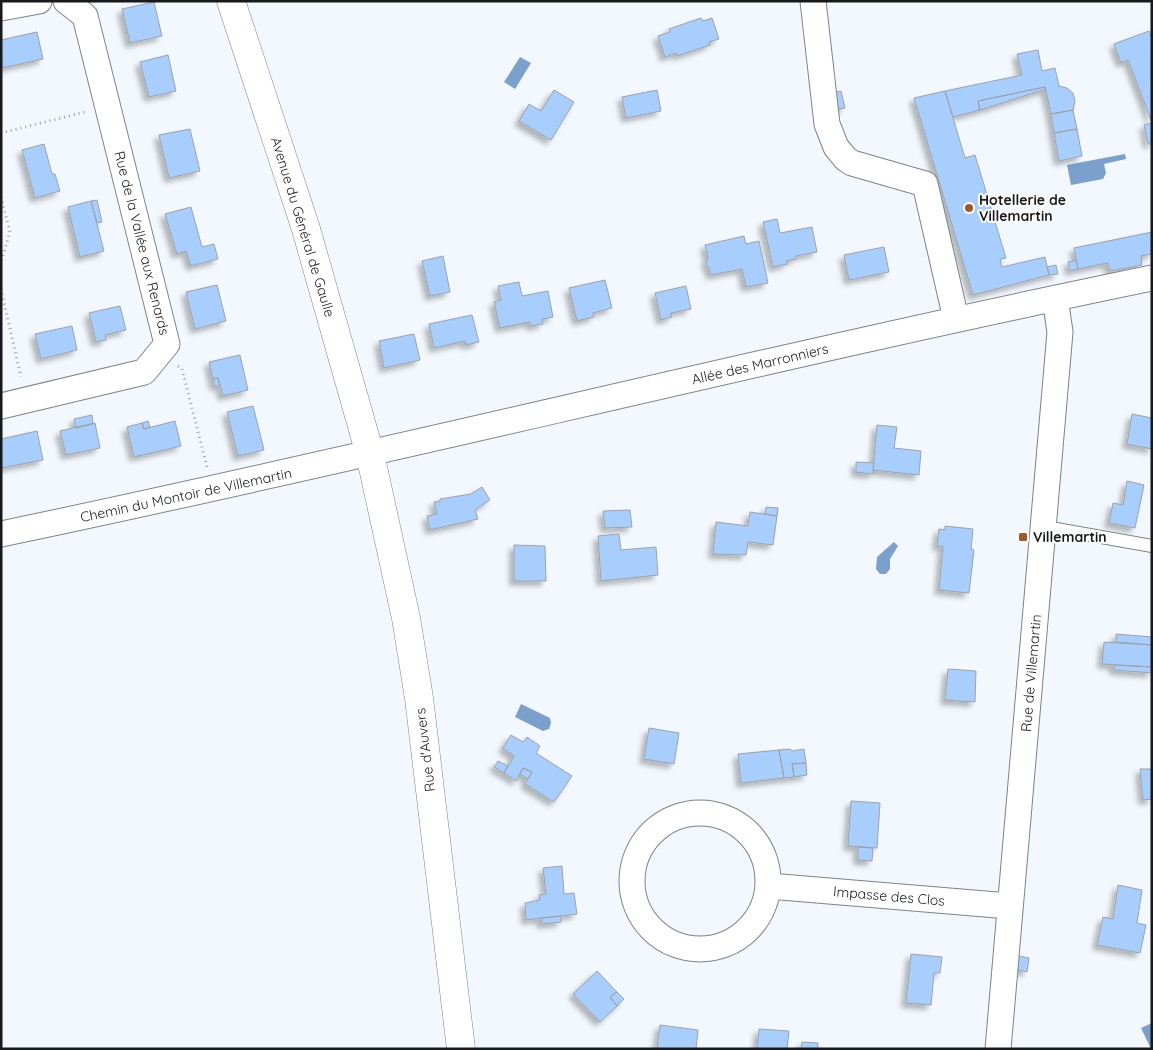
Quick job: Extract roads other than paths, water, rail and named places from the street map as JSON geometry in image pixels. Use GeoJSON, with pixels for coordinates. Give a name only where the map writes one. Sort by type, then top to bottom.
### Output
{"type":"FeatureCollection","features":[{"type":"Feature","properties":{"kind":"main road","name":"Avenue du Général de Gaulle"},"geometry":{"type":"LineString","coordinates":[[231,1],[306,228],[370,454]]}},
{"type":"Feature","properties":{"kind":"main road","name":"Rue d'Auvers"},"geometry":{"type":"LineString","coordinates":[[370,454],[406,618],[416,680],[461,1049]]}},
{"type":"Feature","properties":{"kind":"street"},"geometry":{"type":"LineString","coordinates":[[1,8],[39,1]]}},
{"type":"Feature","properties":{"kind":"street","name":"Rue de la Vallée aux Renards"},"geometry":{"type":"LineString","coordinates":[[1,406],[144,372],[167,344],[85,16],[66,1]]}},
{"type":"Feature","properties":{"kind":"street"},"geometry":{"type":"LineString","coordinates":[[813,1],[827,124],[836,146],[846,159],[852,163],[925,184],[956,319]]}},
{"type":"Feature","properties":{"kind":"street","name":"Allée des Marronniers"},"geometry":{"type":"LineString","coordinates":[[370,454],[956,319],[1152,278]]}},
{"type":"Feature","properties":{"kind":"street","name":"Rue de Villemartin"},"geometry":{"type":"LineString","coordinates":[[998,1049],[1060,332],[1055,298]]}},
{"type":"Feature","properties":{"kind":"street","name":"Chemin du Montoir de Villemartin"},"geometry":{"type":"LineString","coordinates":[[1,534],[213,490],[370,454]]}},
{"type":"Feature","properties":{"kind":"street"},"geometry":{"type":"LineString","coordinates":[[706,813],[732,820],[753,837],[766,860],[769,886],[761,912],[744,933],[721,946],[694,949],[669,942],[648,925],[635,902],[632,875],[640,850],[656,828],[680,816],[706,813]]}},
{"type":"Feature","properties":{"kind":"street","name":"Impasse des Clos"},"geometry":{"type":"LineString","coordinates":[[769,886],[1009,906]]}},
{"type":"Feature","properties":{"kind":"lane"},"geometry":{"type":"LineString","coordinates":[[1044,528],[1152,546]]}},
{"type":"Feature","properties":{"kind":"water"},"geometry":{"type":"Polygon","coordinates":[[[520,57],[531,63],[515,89],[504,82],[520,57]]]}},
{"type":"Feature","properties":{"kind":"water"},"geometry":{"type":"Polygon","coordinates":[[[1125,154],[1126,159],[1104,164],[1106,173],[1103,179],[1071,185],[1067,165],[1125,154]]]}},
{"type":"Feature","properties":{"kind":"water"},"geometry":{"type":"Polygon","coordinates":[[[894,542],[898,546],[890,559],[890,569],[886,574],[880,574],[876,569],[877,557],[894,542]]]}},
{"type":"Feature","properties":{"kind":"water"},"geometry":{"type":"Polygon","coordinates":[[[521,704],[550,718],[549,729],[543,731],[515,717],[521,704]]]}},
{"type":"Feature","properties":{"kind":"water"},"geometry":{"type":"Polygon","coordinates":[[[1152,1023],[1152,1049],[1151,1049],[1141,1028],[1152,1023]]]}},
{"type":"Feature","properties":{"kind":"place","name":"Hotellerie de Villemartin"},"geometry":{"type":"Point","coordinates":[969,208]}},
{"type":"Feature","properties":{"kind":"place","name":"Villemartin"},"geometry":{"type":"Point","coordinates":[1023,537]}}]}
